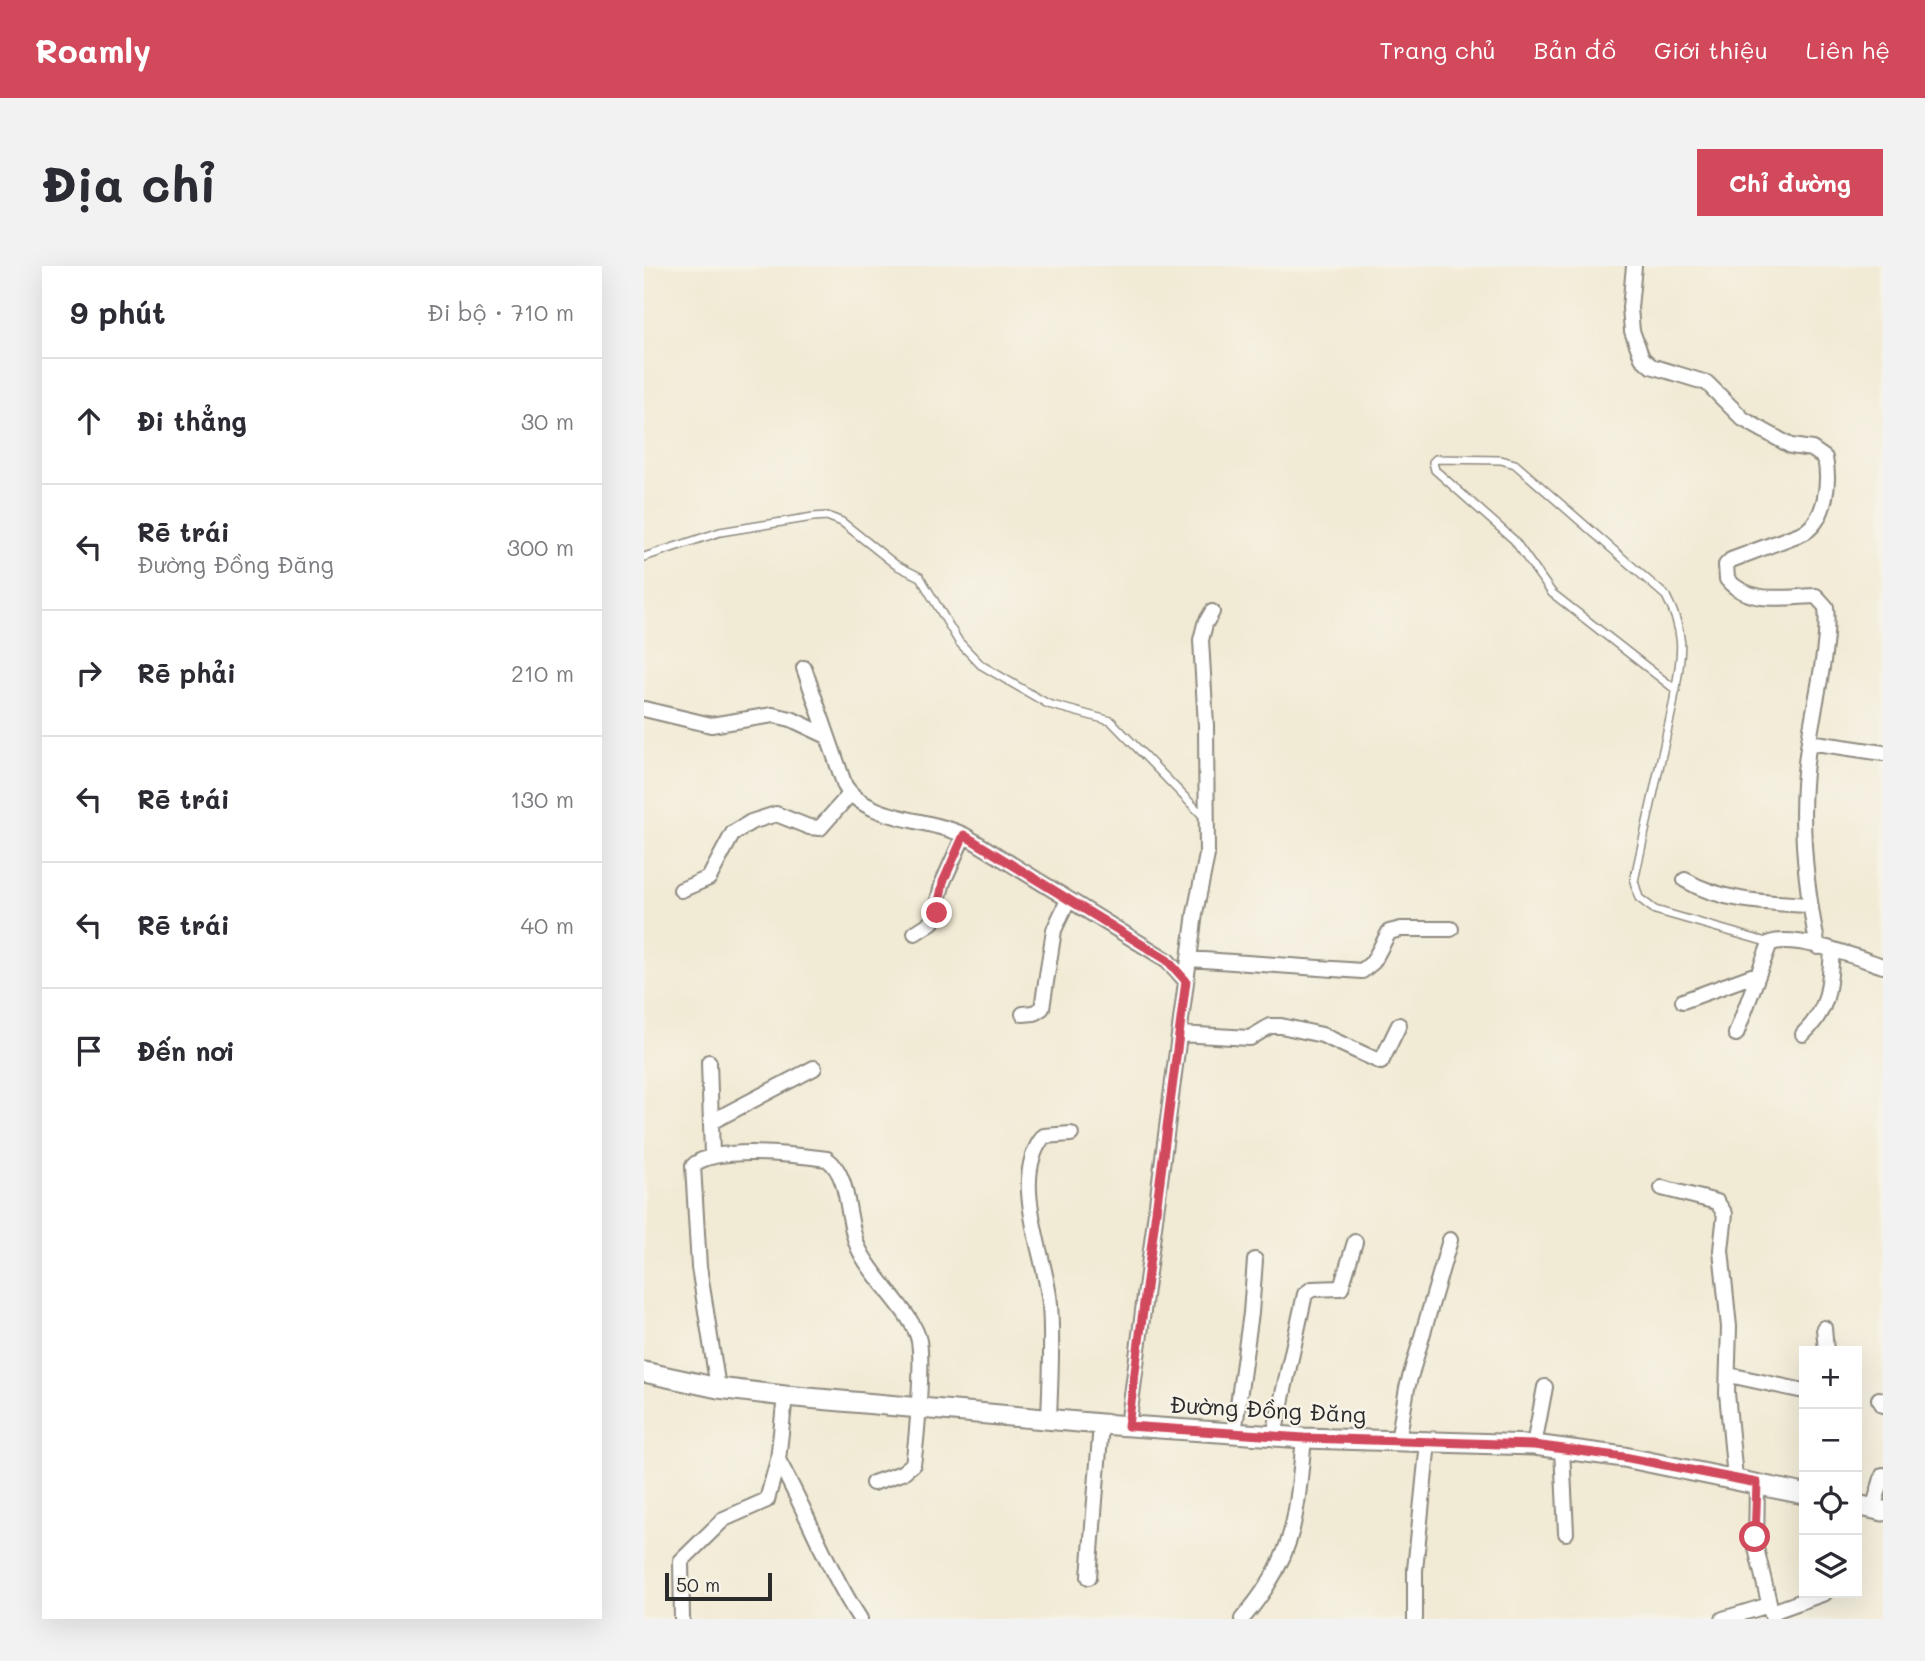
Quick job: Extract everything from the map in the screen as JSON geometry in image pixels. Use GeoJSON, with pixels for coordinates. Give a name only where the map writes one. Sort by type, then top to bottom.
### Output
{"type":"FeatureCollection","features":[{"type":"Feature","properties":{"kind":"main road","name":"Đường Đồng Đăng"},"geometry":{"type":"LineString","coordinates":[[644,1372],[718,1388],[785,1396],[1049,1420],[1304,1438],[1534,1445],[1735,1478],[1799,1493]]}},
{"type":"Feature","properties":{"kind":"street"},"geometry":{"type":"LineString","coordinates":[[1634,266],[1630,308],[1632,331],[1642,358],[1651,366],[1707,383],[1743,419],[1791,446],[1812,449],[1825,458],[1828,472],[1821,514],[1815,525],[1805,532],[1731,560],[1726,565],[1727,579],[1742,592],[1765,597],[1815,596],[1826,607],[1825,635],[1809,743],[1804,867],[1810,905],[1825,949],[1828,997],[1815,1022],[1803,1034]]}},
{"type":"Feature","properties":{"kind":"street"},"geometry":{"type":"LineString","coordinates":[[1128,1426],[1189,959],[1207,855],[1206,726],[1200,640],[1212,612]]}},
{"type":"Feature","properties":{"kind":"street"},"geometry":{"type":"LineString","coordinates":[[804,668],[850,794],[878,812],[938,824],[964,835],[1167,960],[1186,981]]}},
{"type":"Feature","properties":{"kind":"street"},"geometry":{"type":"LineString","coordinates":[[644,709],[711,725],[773,715],[791,719],[827,736]]}},
{"type":"Feature","properties":{"kind":"street"},"geometry":{"type":"LineString","coordinates":[[1809,743],[1883,753]]}},
{"type":"Feature","properties":{"kind":"street"},"geometry":{"type":"LineString","coordinates":[[681,890],[709,878],[728,840],[751,822],[776,814],[809,827],[820,828],[850,794]]}},
{"type":"Feature","properties":{"kind":"street"},"geometry":{"type":"LineString","coordinates":[[915,933],[932,922],[943,882],[964,835]]}},
{"type":"Feature","properties":{"kind":"street"},"geometry":{"type":"LineString","coordinates":[[1685,880],[1711,894],[1769,903],[1810,905]]}},
{"type":"Feature","properties":{"kind":"street"},"geometry":{"type":"LineString","coordinates":[[1023,1014],[1034,1013],[1042,1008],[1054,930],[1068,900]]}},
{"type":"Feature","properties":{"kind":"street"},"geometry":{"type":"LineString","coordinates":[[1189,959],[1362,971],[1373,962],[1390,932],[1401,929],[1451,929]]}},
{"type":"Feature","properties":{"kind":"street"},"geometry":{"type":"LineString","coordinates":[[1736,1034],[1770,943],[1777,941],[1825,949],[1883,966]]}},
{"type":"Feature","properties":{"kind":"street"},"geometry":{"type":"LineString","coordinates":[[1683,1001],[1757,974]]}},
{"type":"Feature","properties":{"kind":"street"},"geometry":{"type":"LineString","coordinates":[[1180,1034],[1250,1038],[1270,1026],[1281,1026],[1322,1035],[1381,1062],[1399,1025]]}},
{"type":"Feature","properties":{"kind":"street"},"geometry":{"type":"LineString","coordinates":[[709,1062],[712,1155]]}},
{"type":"Feature","properties":{"kind":"street"},"geometry":{"type":"LineString","coordinates":[[711,1122],[814,1068]]}},
{"type":"Feature","properties":{"kind":"street"},"geometry":{"type":"LineString","coordinates":[[1049,1420],[1050,1305],[1031,1210],[1031,1172],[1044,1136],[1071,1134]]}},
{"type":"Feature","properties":{"kind":"street"},"geometry":{"type":"LineString","coordinates":[[718,1388],[699,1267],[691,1174],[698,1160],[712,1155],[827,1158],[836,1165],[859,1251],[919,1339],[914,1457],[910,1469],[873,1483]]}},
{"type":"Feature","properties":{"kind":"street"},"geometry":{"type":"LineString","coordinates":[[1662,1188],[1717,1202],[1725,1214],[1721,1250],[1729,1327],[1728,1375],[1735,1478]]}},
{"type":"Feature","properties":{"kind":"street"},"geometry":{"type":"LineString","coordinates":[[1398,1441],[1405,1396],[1450,1240]]}},
{"type":"Feature","properties":{"kind":"street"},"geometry":{"type":"LineString","coordinates":[[1274,1436],[1305,1294],[1312,1289],[1341,1288],[1355,1242]]}},
{"type":"Feature","properties":{"kind":"street"},"geometry":{"type":"LineString","coordinates":[[1234,1433],[1251,1313],[1255,1260]]}},
{"type":"Feature","properties":{"kind":"street"},"geometry":{"type":"LineString","coordinates":[[1824,1328],[1826,1346]]}},
{"type":"Feature","properties":{"kind":"street"},"geometry":{"type":"LineString","coordinates":[[1728,1375],[1799,1390]]}},
{"type":"Feature","properties":{"kind":"street"},"geometry":{"type":"LineString","coordinates":[[1534,1445],[1545,1387]]}},
{"type":"Feature","properties":{"kind":"street"},"geometry":{"type":"LineString","coordinates":[[682,1619],[681,1562],[724,1519],[766,1500],[778,1460],[785,1396]]}},
{"type":"Feature","properties":{"kind":"street"},"geometry":{"type":"LineString","coordinates":[[1089,1577],[1101,1424]]}},
{"type":"Feature","properties":{"kind":"street"},"geometry":{"type":"LineString","coordinates":[[1242,1619],[1276,1572],[1293,1532],[1304,1438]]}},
{"type":"Feature","properties":{"kind":"street"},"geometry":{"type":"LineString","coordinates":[[1415,1619],[1415,1570],[1428,1442]]}},
{"type":"Feature","properties":{"kind":"street"},"geometry":{"type":"LineString","coordinates":[[1562,1449],[1566,1534]]}},
{"type":"Feature","properties":{"kind":"street"},"geometry":{"type":"LineString","coordinates":[[778,1460],[805,1509],[833,1577],[860,1619]]}},
{"type":"Feature","properties":{"kind":"street"},"geometry":{"type":"LineString","coordinates":[[1871,1508],[1883,1475]]}},
{"type":"Feature","properties":{"kind":"street"},"geometry":{"type":"LineString","coordinates":[[1757,1483],[1756,1548],[1771,1612]]}},
{"type":"Feature","properties":{"kind":"street"},"geometry":{"type":"LineString","coordinates":[[1723,1619],[1771,1612],[1811,1598]]}},
{"type":"Feature","properties":{"kind":"lane"},"geometry":{"type":"LineString","coordinates":[[1676,690],[1552,593],[1514,540],[1435,470],[1433,466],[1436,459],[1501,460],[1515,464],[1666,596],[1682,633],[1676,690],[1634,881],[1636,891],[1655,910],[1770,943]]}},
{"type":"Feature","properties":{"kind":"lane"},"geometry":{"type":"LineString","coordinates":[[644,557],[720,532],[813,517],[827,516],[842,522],[896,565],[920,577],[959,642],[981,665],[1048,704],[1111,721],[1205,818]]}},
{"type":"Feature","properties":{"kind":"route"},"geometry":{"type":"LineString","coordinates":[[937,913],[943,882],[964,835],[1167,960],[1179,970],[1186,981],[1128,1426],[1304,1438],[1534,1445],[1624,1457],[1757,1483],[1755,1537]]}}]}
